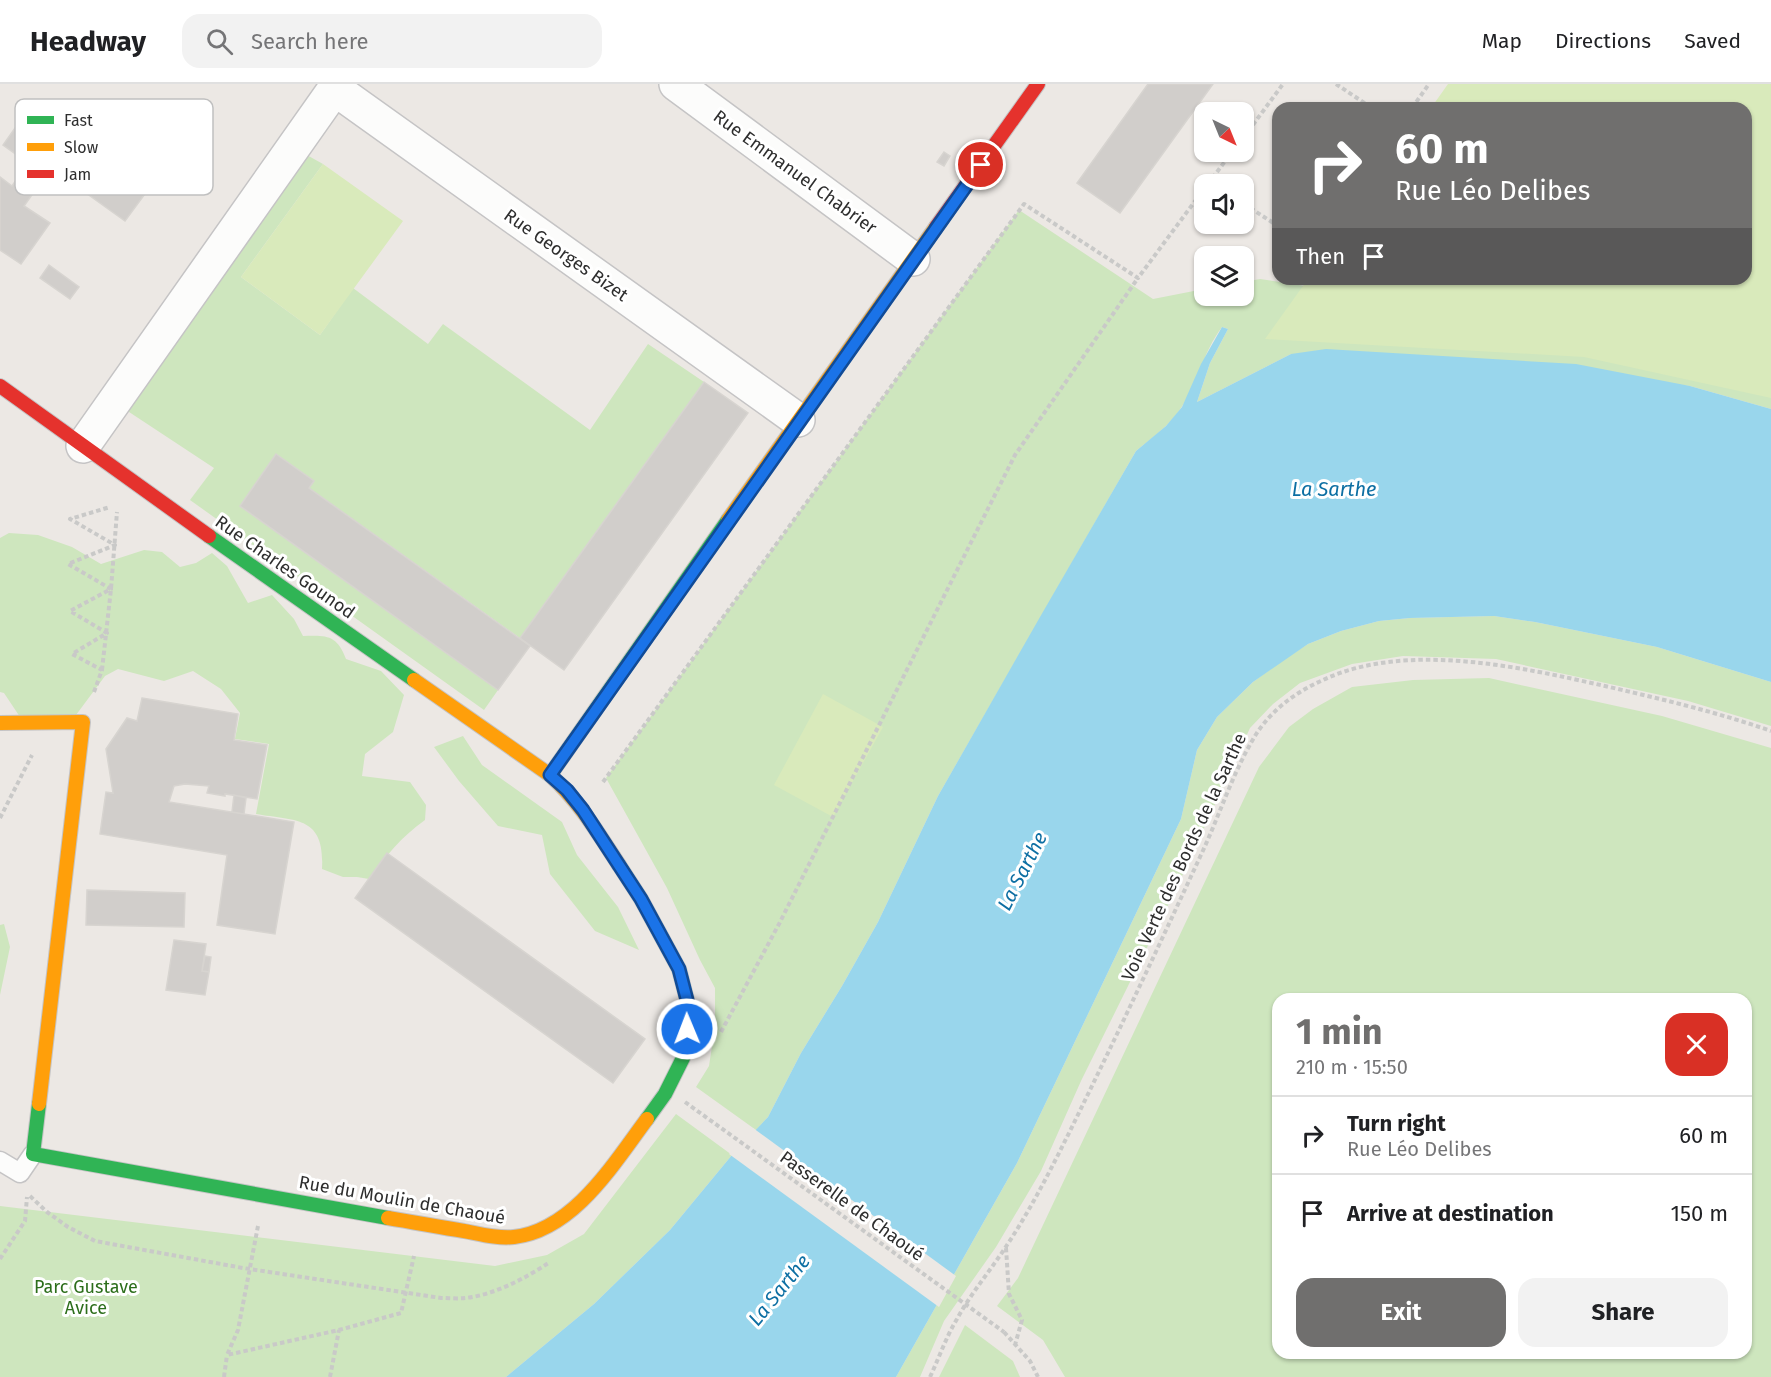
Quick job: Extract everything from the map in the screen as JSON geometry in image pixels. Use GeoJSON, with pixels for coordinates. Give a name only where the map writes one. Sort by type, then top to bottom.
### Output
{"type":"FeatureCollection","features":[{"type":"Feature","properties":{"kind":"street","name":"Rue Emmanuel Chabrier"},"geometry":{"type":"LineString","coordinates":[[676,84],[913,259]]}},
{"type":"Feature","properties":{"kind":"street"},"geometry":{"type":"LineString","coordinates":[[550,775],[798,420],[1038,84]]}},
{"type":"Feature","properties":{"kind":"street","name":"Rue Georges Bizet"},"geometry":{"type":"LineString","coordinates":[[83,447],[337,87],[798,420]]}},
{"type":"Feature","properties":{"kind":"street","name":"Rue Charles Gounod"},"geometry":{"type":"LineString","coordinates":[[0,386],[83,447],[550,775]]}},
{"type":"Feature","properties":{"kind":"street"},"geometry":{"type":"LineString","coordinates":[[0,723],[83,722],[33,1154]]}},
{"type":"Feature","properties":{"kind":"street","name":"Rue du Moulin de Chaoué"},"geometry":{"type":"LineString","coordinates":[[33,1154],[485,1235],[514,1237],[543,1228],[560,1218],[592,1192],[664,1094],[683,1058],[687,1029],[687,1000],[679,969],[641,899],[583,810],[567,790],[550,775]]}},
{"type":"Feature","properties":{"kind":"lane"},"geometry":{"type":"LineString","coordinates":[[0,1161],[20,1173],[33,1154]]}},
{"type":"Feature","properties":{"kind":"path"},"geometry":{"type":"LineString","coordinates":[[1254,123],[1283,84]]}},
{"type":"Feature","properties":{"kind":"path"},"geometry":{"type":"LineString","coordinates":[[1336,84],[1363,102]]}},
{"type":"Feature","properties":{"kind":"path"},"geometry":{"type":"LineString","coordinates":[[1416,102],[1429,84]]}},
{"type":"Feature","properties":{"kind":"path"},"geometry":{"type":"LineString","coordinates":[[718,1039],[779,924],[1015,455],[1138,278],[1194,202]]}},
{"type":"Feature","properties":{"kind":"path"},"geometry":{"type":"LineString","coordinates":[[583,810],[1024,204],[1138,278]]}},
{"type":"Feature","properties":{"kind":"path"},"geometry":{"type":"LineString","coordinates":[[1254,210],[1272,222]]}},
{"type":"Feature","properties":{"kind":"path"},"geometry":{"type":"LineString","coordinates":[[109,499],[117,505]]}},
{"type":"Feature","properties":{"kind":"path"},"geometry":{"type":"LineString","coordinates":[[115,545],[70,519],[117,505]]}},
{"type":"Feature","properties":{"kind":"path"},"geometry":{"type":"LineString","coordinates":[[83,722],[102,670],[117,505]]}},
{"type":"Feature","properties":{"kind":"path"},"geometry":{"type":"LineString","coordinates":[[111,589],[68,564],[115,545]]}},
{"type":"Feature","properties":{"kind":"path"},"geometry":{"type":"LineString","coordinates":[[107,633],[69,611],[111,589]]}},
{"type":"Feature","properties":{"kind":"path"},"geometry":{"type":"LineString","coordinates":[[102,670],[72,654],[107,633]]}},
{"type":"Feature","properties":{"kind":"path","name":"Voie Verte des Bords de la Sarthe"},"geometry":{"type":"LineString","coordinates":[[930,1377],[956,1321],[1006,1247],[1065,1141],[1257,732],[1288,699],[1324,679],[1368,666],[1446,660],[1498,665],[1555,675],[1664,699],[1732,717],[1771,731]]}},
{"type":"Feature","properties":{"kind":"path"},"geometry":{"type":"LineString","coordinates":[[0,818],[33,753],[79,752]]}},
{"type":"Feature","properties":{"kind":"path","name":"Passerelle de Chaoué"},"geometry":{"type":"LineString","coordinates":[[690,1092],[685,1102],[1004,1332],[1030,1361],[1038,1377]]}},
{"type":"Feature","properties":{"kind":"path"},"geometry":{"type":"LineString","coordinates":[[0,1259],[25,1221],[27,1193]]}},
{"type":"Feature","properties":{"kind":"path"},"geometry":{"type":"LineString","coordinates":[[224,1377],[227,1355],[238,1330],[265,1195]]}},
{"type":"Feature","properties":{"kind":"path"},"geometry":{"type":"LineString","coordinates":[[227,1355],[339,1330],[401,1313],[421,1223]]}},
{"type":"Feature","properties":{"kind":"path"},"geometry":{"type":"LineString","coordinates":[[1006,1247],[1009,1294],[1022,1320],[1015,1345]]}},
{"type":"Feature","properties":{"kind":"path"},"geometry":{"type":"LineString","coordinates":[[330,1377],[339,1330]]}},
{"type":"Feature","properties":{"kind":"green space"},"geometry":{"type":"Polygon","coordinates":[[[1448,84],[1771,84],[1771,398],[1584,357],[1265,339],[1304,285],[1752,285],[1752,102],[1435,102],[1448,84]]]}},
{"type":"Feature","properties":{"kind":"green space"},"geometry":{"type":"Polygon","coordinates":[[[305,154],[323,164],[241,277],[320,335],[353,288],[428,344],[443,324],[590,430],[648,344],[704,382],[520,638],[309,488],[313,482],[276,455],[240,506],[498,690],[484,710],[190,500],[214,468],[123,408],[305,154]]]}},
{"type":"Feature","properties":{"kind":"green space"},"geometry":{"type":"Polygon","coordinates":[[[323,164],[403,221],[320,335],[241,277],[323,164]]]}},
{"type":"Feature","properties":{"kind":"green space"},"geometry":{"type":"Polygon","coordinates":[[[1019,210],[1153,299],[1194,291],[1194,306],[1254,306],[1254,280],[1260,279],[1272,281],[1272,285],[1299,285],[1363,295],[1602,285],[1752,285],[1752,217],[1771,225],[1771,409],[1690,386],[1291,354],[1197,402],[1210,363],[1228,329],[1222,327],[1177,414],[1136,451],[938,796],[878,922],[801,1053],[768,1117],[756,1130],[696,1087],[709,1066],[715,1027],[715,988],[667,888],[606,778],[1019,210]]]}},
{"type":"Feature","properties":{"kind":"green space"},"geometry":{"type":"Polygon","coordinates":[[[9,533],[38,535],[72,547],[101,564],[144,550],[162,552],[180,567],[196,563],[212,553],[227,566],[248,603],[272,595],[294,619],[303,636],[330,638],[339,645],[346,659],[381,671],[404,695],[393,732],[365,754],[362,776],[410,782],[426,805],[425,820],[394,847],[369,879],[343,877],[322,869],[319,839],[306,824],[256,814],[269,744],[235,739],[240,713],[221,689],[193,671],[164,681],[118,669],[105,676],[76,715],[22,720],[4,693],[0,692],[0,538],[9,533]]]}},
{"type":"Feature","properties":{"kind":"green space"},"geometry":{"type":"Polygon","coordinates":[[[1494,616],[1657,647],[1771,682],[1771,726],[1688,701],[1496,659],[1403,656],[1352,664],[1300,683],[1273,704],[1250,728],[1177,887],[1081,1081],[1041,1171],[996,1247],[944,1321],[920,1377],[896,1377],[1017,1163],[1181,819],[1197,750],[1217,717],[1253,682],[1280,662],[1308,644],[1341,631],[1379,621],[1494,616]]]}},
{"type":"Feature","properties":{"kind":"green space"},"geometry":{"type":"Polygon","coordinates":[[[1489,678],[1662,716],[1771,748],[1771,1377],[1065,1377],[1043,1340],[997,1306],[1018,1278],[1259,767],[1289,727],[1313,709],[1352,687],[1413,680],[1489,678]]]}},
{"type":"Feature","properties":{"kind":"green space"},"geometry":{"type":"Polygon","coordinates":[[[823,694],[883,727],[833,817],[774,785],[823,694]]]}},
{"type":"Feature","properties":{"kind":"green space"},"geometry":{"type":"Polygon","coordinates":[[[463,736],[482,765],[562,822],[577,855],[618,907],[639,950],[595,931],[550,874],[542,835],[498,826],[459,781],[434,747],[463,736]]]}},
{"type":"Feature","properties":{"kind":"green space"},"geometry":{"type":"Polygon","coordinates":[[[4,924],[10,947],[0,995],[0,925],[4,924]]]}},
{"type":"Feature","properties":{"kind":"green space","name":"Parc Gustave Avice"},"geometry":{"type":"Polygon","coordinates":[[[676,1114],[732,1155],[670,1230],[594,1304],[506,1377],[0,1377],[0,1206],[495,1266],[547,1255],[584,1234],[676,1114]]]}},
{"type":"Feature","properties":{"kind":"green space"},"geometry":{"type":"Polygon","coordinates":[[[965,1325],[1013,1361],[1020,1377],[939,1377],[965,1325]]]}},
{"type":"Feature","properties":{"kind":"water","name":"La Sarthe"},"geometry":{"type":"Polygon","coordinates":[[[1222,327],[1228,329],[1210,363],[1197,402],[1291,354],[1326,349],[1576,364],[1690,386],[1771,409],[1771,682],[1657,647],[1494,616],[1379,621],[1341,631],[1308,644],[1253,682],[1217,717],[1197,750],[1181,819],[1017,1163],[896,1377],[506,1377],[594,1304],[670,1230],[732,1155],[768,1117],[801,1053],[878,922],[938,796],[1040,617],[1136,451],[1166,426],[1182,407],[1201,364],[1222,327]]]}},
{"type":"Feature","properties":{"kind":"pier"},"geometry":{"type":"Polygon","coordinates":[[[753,1128],[956,1276],[939,1307],[729,1154],[753,1128]]]}},
{"type":"Feature","properties":{"kind":"building"},"geometry":{"type":"Polygon","coordinates":[[[1148,84],[1213,84],[1200,102],[1194,102],[1194,110],[1120,213],[1077,183],[1148,84]]]}},
{"type":"Feature","properties":{"kind":"building"},"geometry":{"type":"Polygon","coordinates":[[[15,128],[15,154],[3,145],[15,128]]]}},
{"type":"Feature","properties":{"kind":"building"},"geometry":{"type":"Polygon","coordinates":[[[944,152],[950,156],[944,166],[937,162],[944,152]]]}},
{"type":"Feature","properties":{"kind":"building"},"geometry":{"type":"Polygon","coordinates":[[[0,177],[12,186],[15,182],[15,195],[32,195],[24,206],[50,223],[21,264],[0,250],[0,177]]]}},
{"type":"Feature","properties":{"kind":"building"},"geometry":{"type":"Polygon","coordinates":[[[89,195],[144,195],[125,221],[89,195]]]}},
{"type":"Feature","properties":{"kind":"building"},"geometry":{"type":"Polygon","coordinates":[[[49,265],[79,287],[70,299],[40,278],[49,265]]]}},
{"type":"Feature","properties":{"kind":"building"},"geometry":{"type":"Polygon","coordinates":[[[704,382],[748,413],[564,670],[520,638],[704,382]]]}},
{"type":"Feature","properties":{"kind":"building"},"geometry":{"type":"Polygon","coordinates":[[[276,454],[314,481],[309,488],[530,646],[498,690],[240,506],[276,454]]]}},
{"type":"Feature","properties":{"kind":"building"},"geometry":{"type":"Polygon","coordinates":[[[142,698],[238,714],[234,740],[267,745],[257,799],[207,793],[209,786],[185,784],[174,786],[169,802],[294,822],[275,934],[217,925],[227,855],[100,834],[106,792],[113,793],[106,749],[127,718],[137,721],[142,698]]]}},
{"type":"Feature","properties":{"kind":"building"},"geometry":{"type":"Polygon","coordinates":[[[234,795],[246,798],[244,814],[232,812],[234,795]]]}},
{"type":"Feature","properties":{"kind":"building"},"geometry":{"type":"Polygon","coordinates":[[[387,853],[645,1039],[613,1083],[355,898],[387,853]]]}},
{"type":"Feature","properties":{"kind":"building"},"geometry":{"type":"Polygon","coordinates":[[[87,890],[185,893],[184,927],[86,925],[87,890]]]}},
{"type":"Feature","properties":{"kind":"building"},"geometry":{"type":"Polygon","coordinates":[[[174,940],[206,944],[202,971],[209,972],[205,995],[166,990],[174,940]]]}},
{"type":"Feature","properties":{"kind":"building"},"geometry":{"type":"Polygon","coordinates":[[[205,956],[211,957],[209,972],[202,971],[205,956]]]}},
{"type":"Feature","properties":{"kind":"traffic: fast"},"geometry":{"type":"LineString","coordinates":[[550,775],[728,520]]}},
{"type":"Feature","properties":{"kind":"traffic: fast"},"geometry":{"type":"LineString","coordinates":[[209,536],[414,680]]}},
{"type":"Feature","properties":{"kind":"traffic: fast"},"geometry":{"type":"LineString","coordinates":[[619,865],[641,899],[679,969],[687,1000],[687,1029],[683,1058],[665,1094],[647,1119]]}},
{"type":"Feature","properties":{"kind":"traffic: fast"},"geometry":{"type":"LineString","coordinates":[[39,1104],[33,1154],[388,1218]]}},
{"type":"Feature","properties":{"kind":"traffic: slow"},"geometry":{"type":"LineString","coordinates":[[728,520],[936,227]]}},
{"type":"Feature","properties":{"kind":"traffic: slow"},"geometry":{"type":"LineString","coordinates":[[414,680],[550,775],[579,806],[619,865]]}},
{"type":"Feature","properties":{"kind":"traffic: slow"},"geometry":{"type":"LineString","coordinates":[[0,723],[83,722],[39,1104]]}},
{"type":"Feature","properties":{"kind":"traffic: slow"},"geometry":{"type":"LineString","coordinates":[[388,1218],[495,1237],[514,1237],[536,1232],[555,1222],[591,1192],[647,1119]]}},
{"type":"Feature","properties":{"kind":"traffic: jam"},"geometry":{"type":"LineString","coordinates":[[936,227],[1038,84]]}},
{"type":"Feature","properties":{"kind":"traffic: jam"},"geometry":{"type":"LineString","coordinates":[[0,386],[209,536]]}},
{"type":"Feature","properties":{"kind":"route"},"geometry":{"type":"LineString","coordinates":[[687,1029],[687,1000],[679,969],[641,899],[583,810],[567,790],[550,775],[798,420],[981,165]]}}]}
